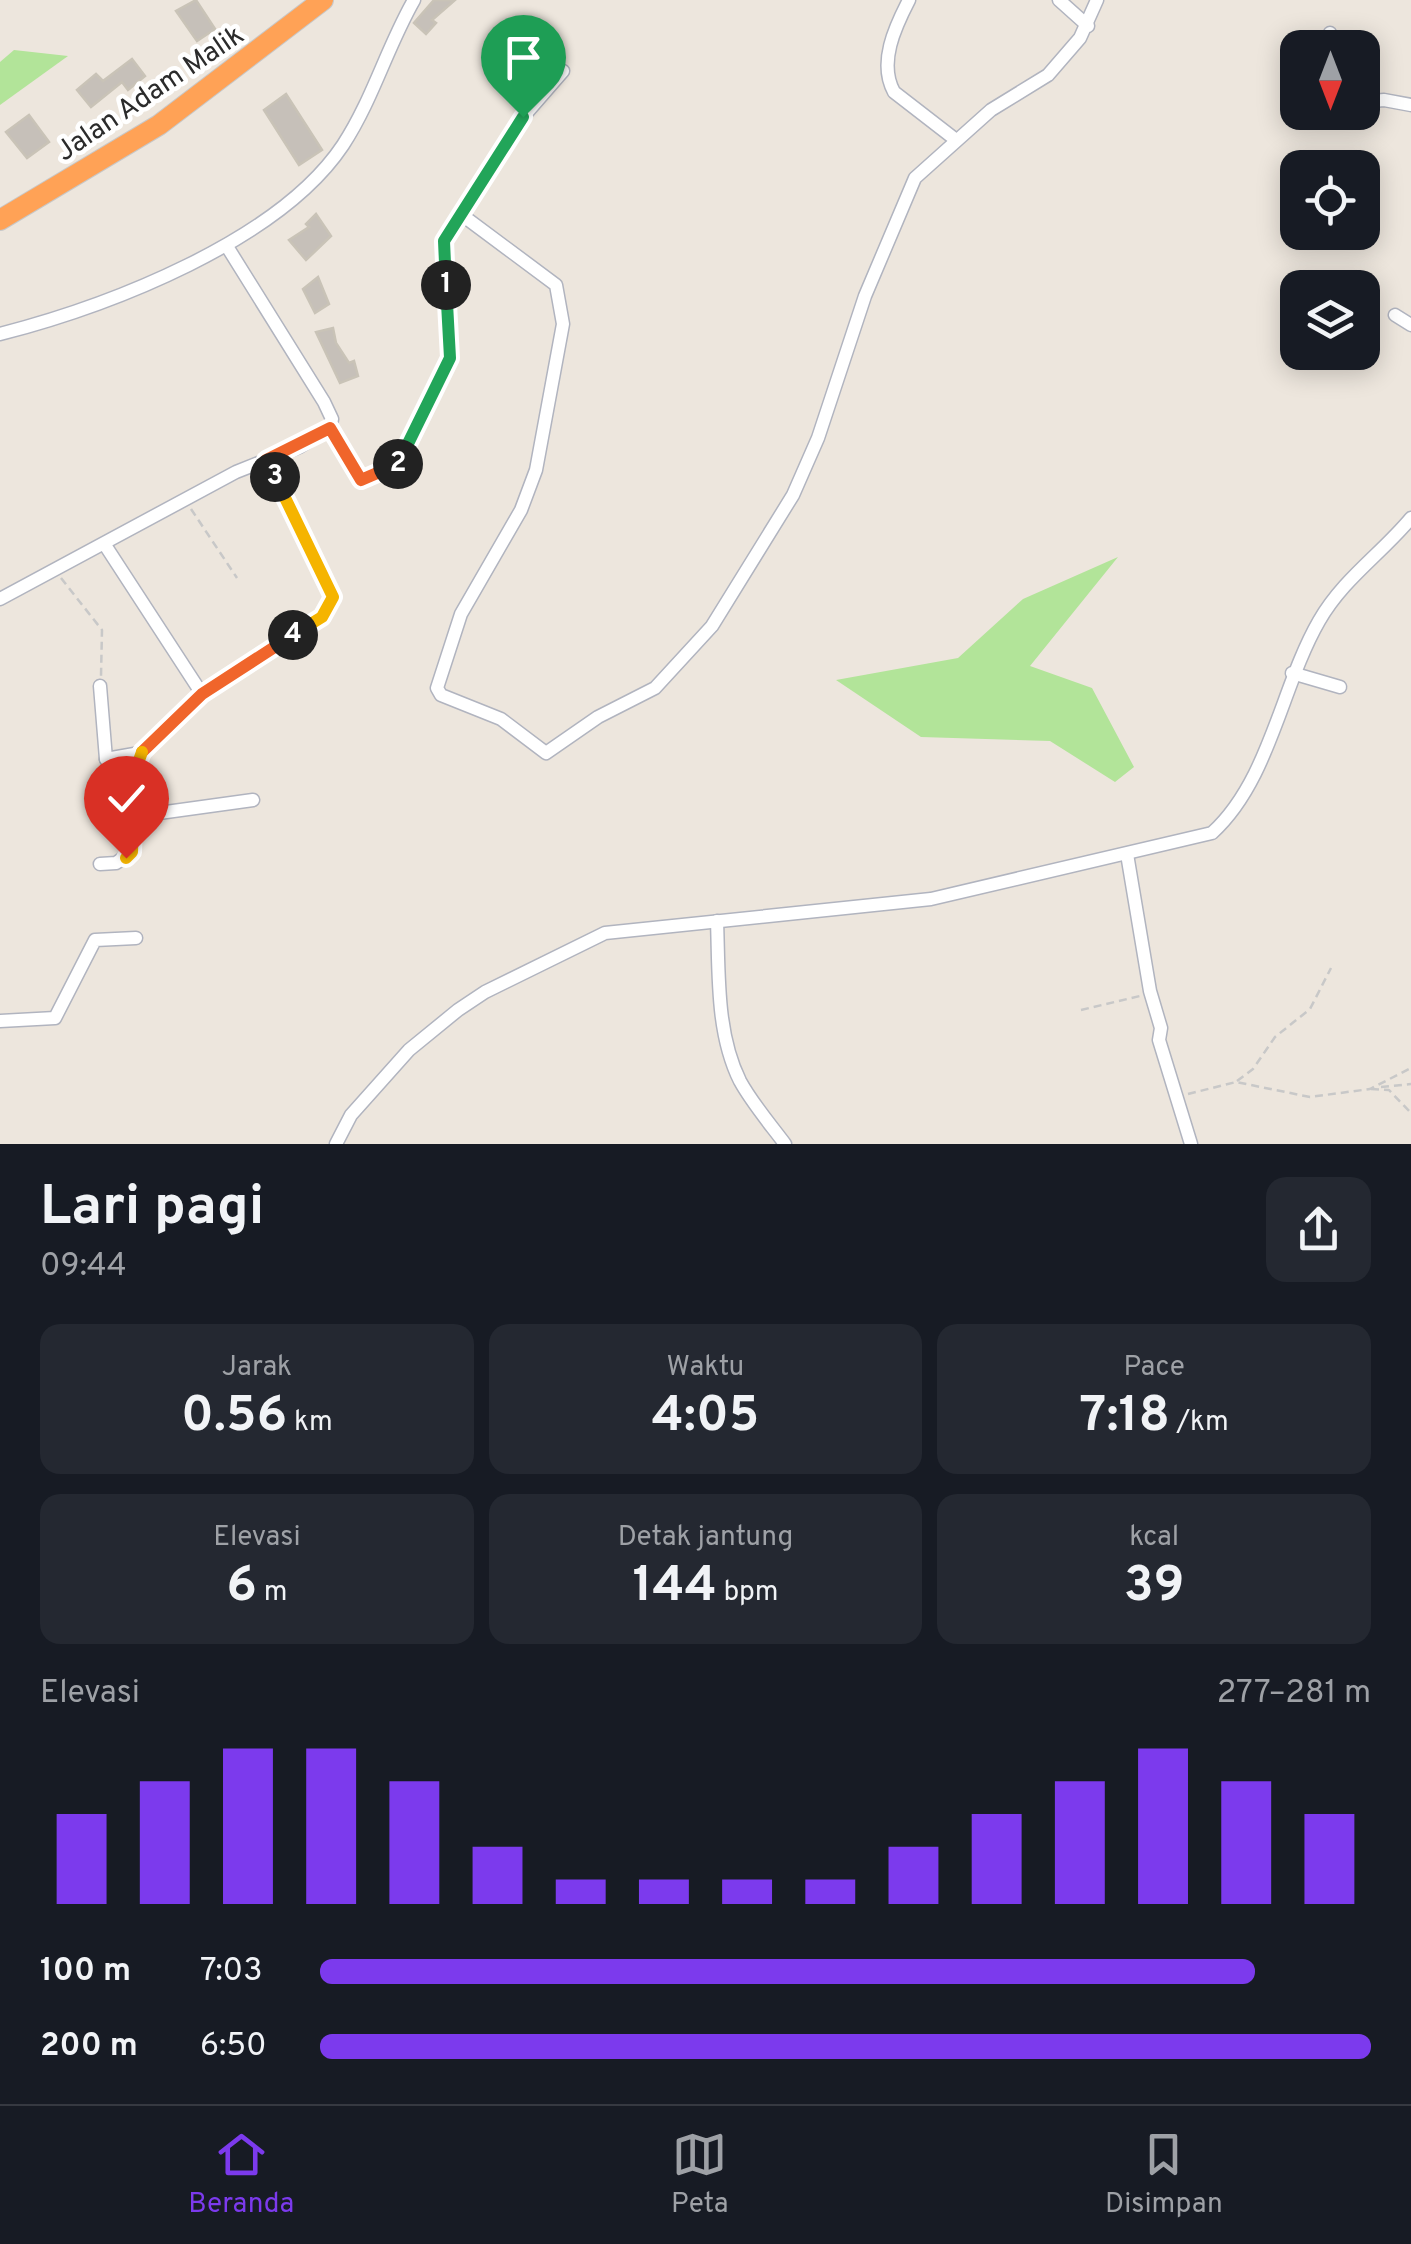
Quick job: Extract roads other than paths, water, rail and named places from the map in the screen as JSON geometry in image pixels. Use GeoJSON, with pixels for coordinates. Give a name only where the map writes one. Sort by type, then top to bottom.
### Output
{"type":"FeatureCollection","features":[{"type":"Feature","properties":{"kind":"highway","name":"Jalan Adam Malik"},"geometry":{"type":"LineString","coordinates":[[0,220],[159,126],[322,0]]}},
{"type":"Feature","properties":{"kind":"street"},"geometry":{"type":"LineString","coordinates":[[0,334],[50,319],[228,248],[285,205],[342,148],[414,0]]}},
{"type":"Feature","properties":{"kind":"street"},"geometry":{"type":"LineString","coordinates":[[909,0],[892,38],[888,82],[894,92],[956,140]]}},
{"type":"Feature","properties":{"kind":"street"},"geometry":{"type":"LineString","coordinates":[[1059,0],[1088,26]]}},
{"type":"Feature","properties":{"kind":"street"},"geometry":{"type":"LineString","coordinates":[[462,215],[556,285],[563,324],[528,496],[461,614],[436,688],[442,695],[501,719],[546,752],[598,716],[660,683],[726,606],[761,553],[812,452],[900,207],[914,178],[991,110],[1045,78],[1088,26],[1098,0]]}},
{"type":"Feature","properties":{"kind":"street"},"geometry":{"type":"LineString","coordinates":[[228,248],[330,413],[330,428],[361,480],[400,461],[450,358],[452,338],[442,246],[523,117],[563,72]]}},
{"type":"Feature","properties":{"kind":"street"},"geometry":{"type":"LineString","coordinates":[[1380,100],[1411,105]]}},
{"type":"Feature","properties":{"kind":"street"},"geometry":{"type":"LineString","coordinates":[[1395,315],[1411,325]]}},
{"type":"Feature","properties":{"kind":"street"},"geometry":{"type":"LineString","coordinates":[[0,600],[330,428]]}},
{"type":"Feature","properties":{"kind":"street"},"geometry":{"type":"LineString","coordinates":[[100,864],[116,863],[132,852],[130,801],[140,754],[202,694],[322,617],[332,605],[333,597],[266,460]]}},
{"type":"Feature","properties":{"kind":"street"},"geometry":{"type":"LineString","coordinates":[[336,1144],[351,1115],[409,1050],[484,992],[606,932],[931,898],[1196,839],[1224,822],[1255,770],[1292,673],[1335,594],[1411,518]]}},
{"type":"Feature","properties":{"kind":"street"},"geometry":{"type":"LineString","coordinates":[[105,545],[202,694]]}},
{"type":"Feature","properties":{"kind":"street"},"geometry":{"type":"LineString","coordinates":[[1292,673],[1340,687]]}},
{"type":"Feature","properties":{"kind":"street"},"geometry":{"type":"LineString","coordinates":[[100,686],[106,758],[130,801],[159,813],[252,800]]}},
{"type":"Feature","properties":{"kind":"street"},"geometry":{"type":"LineString","coordinates":[[106,758],[140,754]]}},
{"type":"Feature","properties":{"kind":"street"},"geometry":{"type":"LineString","coordinates":[[1127,854],[1150,991],[1191,1144]]}},
{"type":"Feature","properties":{"kind":"street"},"geometry":{"type":"LineString","coordinates":[[717,921],[720,1002],[728,1044],[740,1081],[785,1144]]}},
{"type":"Feature","properties":{"kind":"street"},"geometry":{"type":"LineString","coordinates":[[0,1021],[55,1018],[95,940],[136,938]]}}]}
